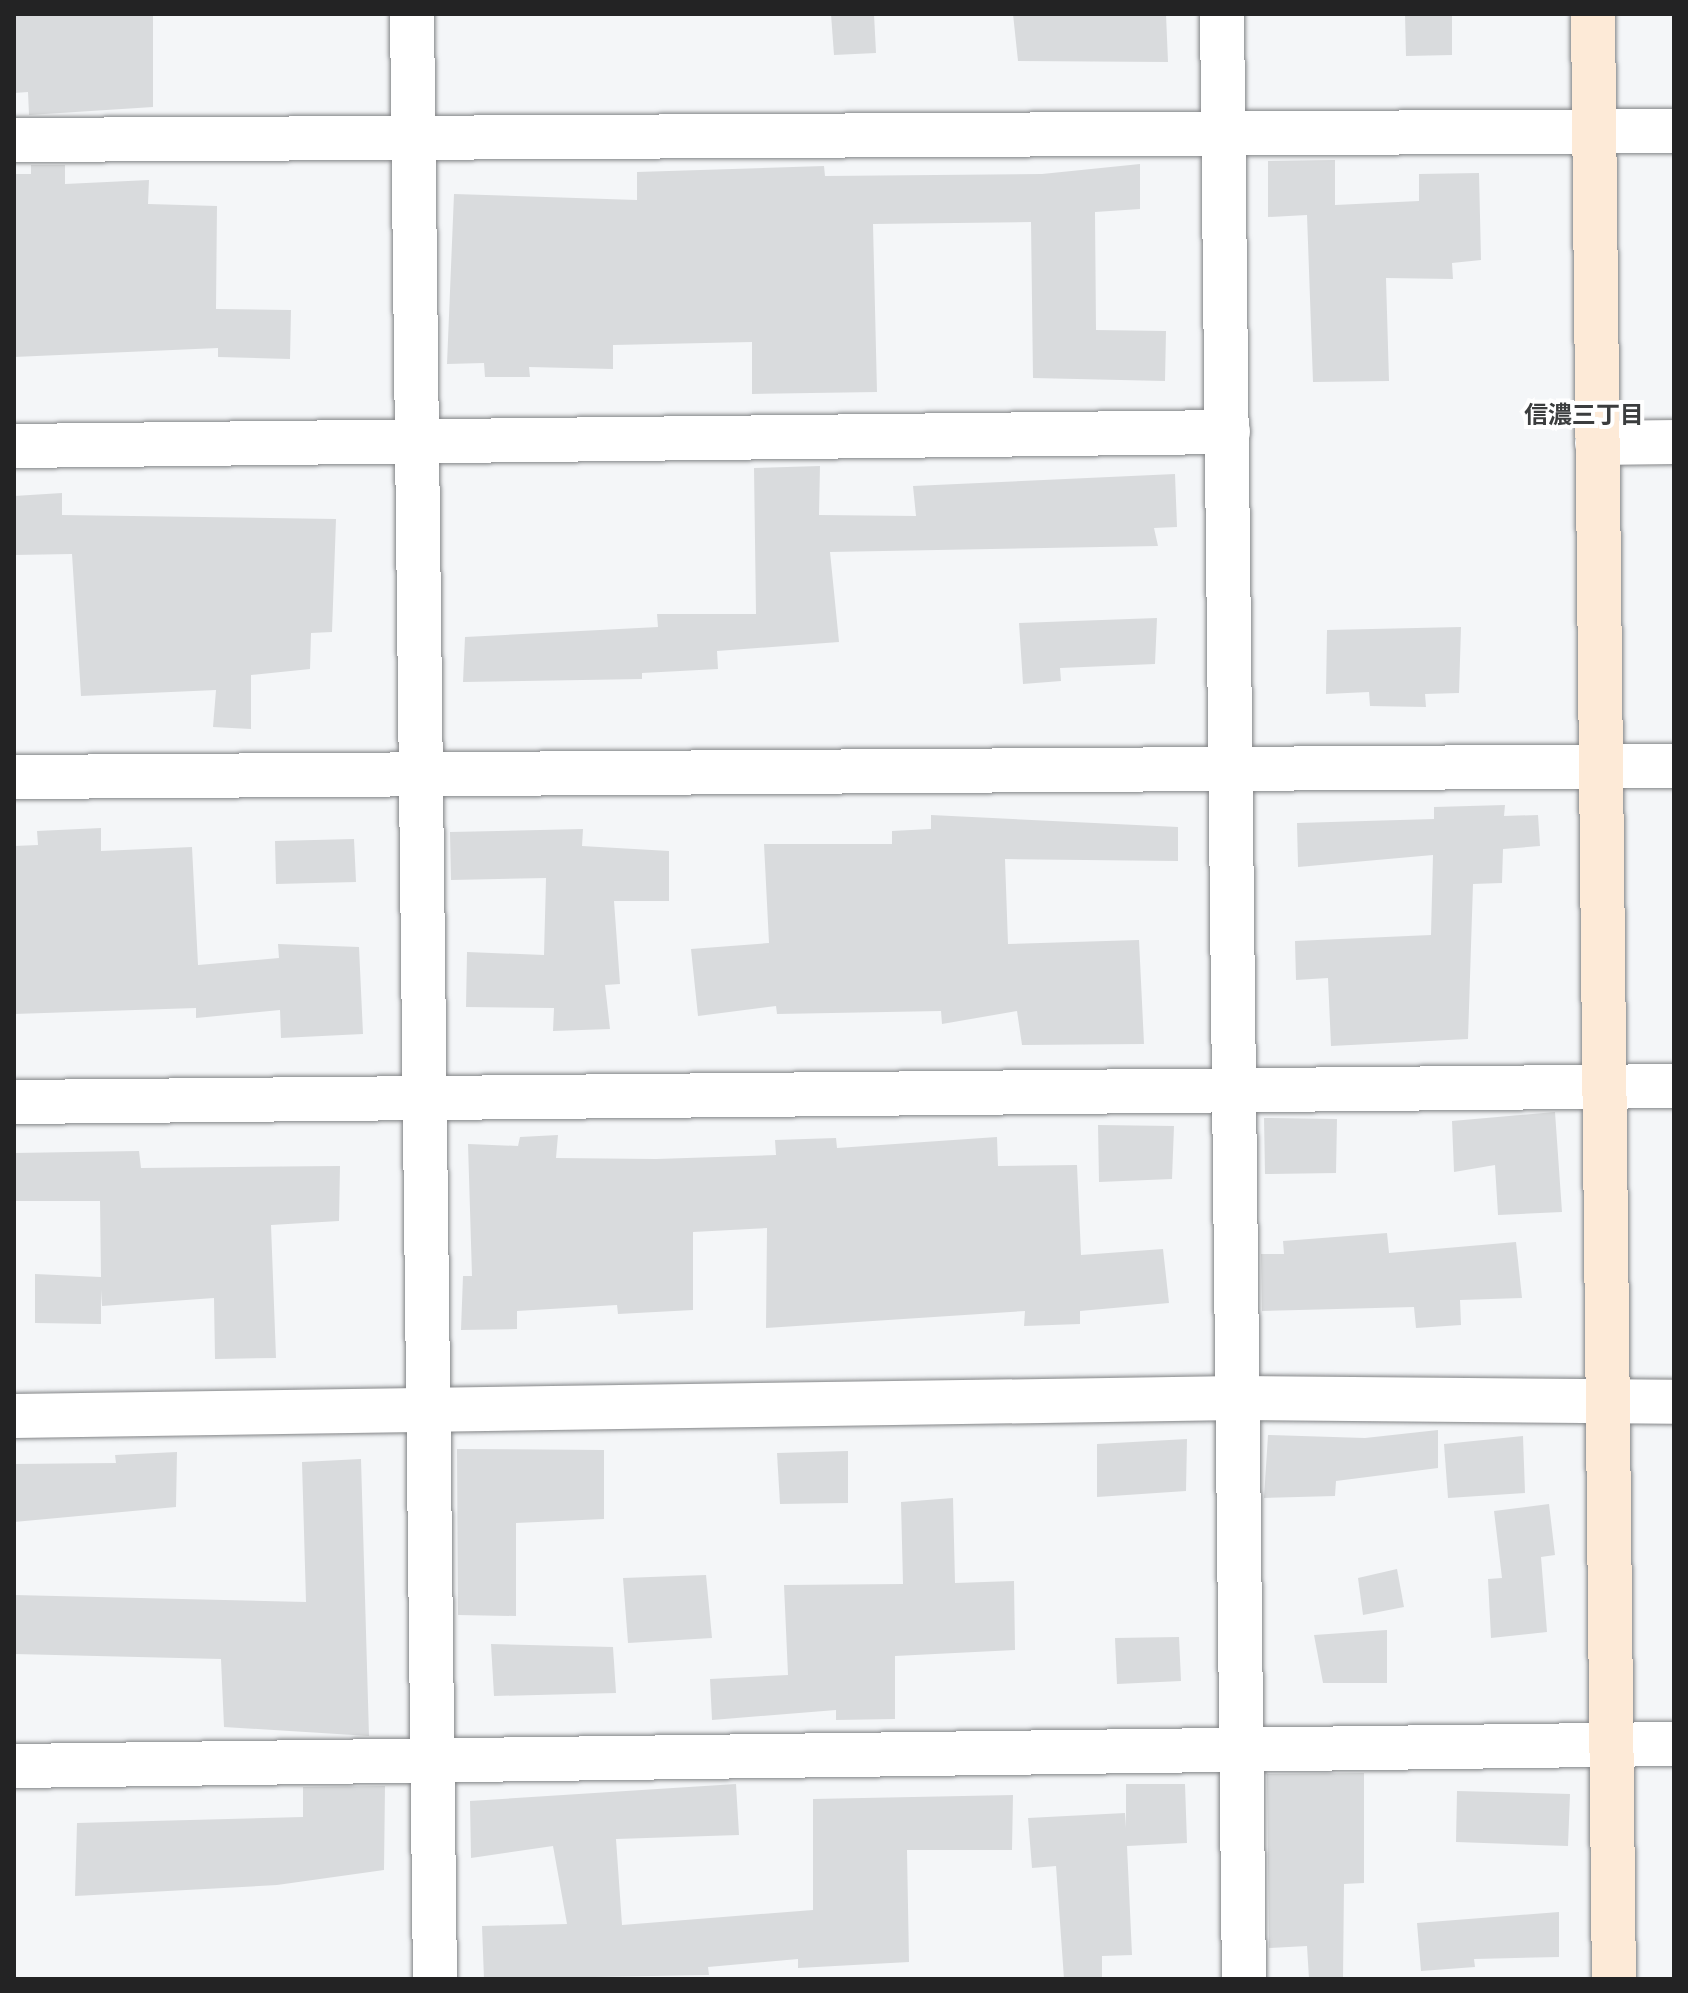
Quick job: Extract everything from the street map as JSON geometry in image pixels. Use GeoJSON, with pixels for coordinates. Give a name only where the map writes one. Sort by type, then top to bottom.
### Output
{"type":"FeatureCollection","features":[{"type":"Feature","properties":{"kind":"street"},"geometry":{"type":"LineString","coordinates":[[412,14],[435,1979]]}},
{"type":"Feature","properties":{"kind":"street"},"geometry":{"type":"LineString","coordinates":[[1222,14],[1233,769],[1244,1979]]}},
{"type":"Feature","properties":{"kind":"street"},"geometry":{"type":"LineString","coordinates":[[1593,14],[1614,1979]]}},
{"type":"Feature","properties":{"kind":"street"},"geometry":{"type":"LineString","coordinates":[[14,140],[414,135],[1674,131]]}},
{"type":"Feature","properties":{"kind":"street"},"geometry":{"type":"LineString","coordinates":[[14,446],[1228,432]]}},
{"type":"Feature","properties":{"kind":"street"},"geometry":{"type":"LineString","coordinates":[[1597,443],[1674,442]]}},
{"type":"Feature","properties":{"kind":"street"},"geometry":{"type":"LineString","coordinates":[[14,777],[1674,766]]}},
{"type":"Feature","properties":{"kind":"street"},"geometry":{"type":"LineString","coordinates":[[14,1102],[424,1101],[1674,1086]]}},
{"type":"Feature","properties":{"kind":"street"},"geometry":{"type":"LineString","coordinates":[[14,1416],[1238,1398],[1674,1402]]}},
{"type":"Feature","properties":{"kind":"street"},"geometry":{"type":"LineString","coordinates":[[14,1766],[1242,1745],[1674,1744]]}},
{"type":"Feature","properties":{"kind":"building"},"geometry":{"type":"Polygon","coordinates":[[[14,14],[153,14],[153,107],[29,115],[28,92],[14,93],[14,14]]]}},
{"type":"Feature","properties":{"kind":"building"},"geometry":{"type":"Polygon","coordinates":[[[831,14],[874,14],[876,53],[834,55],[831,14]]]}},
{"type":"Feature","properties":{"kind":"building"},"geometry":{"type":"Polygon","coordinates":[[[1013,14],[1166,14],[1168,62],[1018,61],[1013,14]]]}},
{"type":"Feature","properties":{"kind":"building"},"geometry":{"type":"Polygon","coordinates":[[[1405,14],[1452,14],[1452,55],[1406,56],[1405,14]]]}},
{"type":"Feature","properties":{"kind":"building"},"geometry":{"type":"Polygon","coordinates":[[[1335,160],[1335,205],[1419,201],[1419,174],[1479,173],[1481,260],[1452,263],[1453,279],[1386,278],[1389,381],[1313,382],[1307,215],[1268,217],[1268,161],[1335,160]]]}},
{"type":"Feature","properties":{"kind":"building"},"geometry":{"type":"Polygon","coordinates":[[[1140,164],[1140,209],[1095,212],[1096,330],[1166,331],[1165,381],[1033,378],[1031,222],[873,224],[877,392],[752,394],[752,342],[613,345],[613,369],[529,367],[530,377],[485,377],[484,363],[447,364],[454,194],[637,200],[637,172],[824,166],[825,176],[1042,174],[1140,164]]]}},
{"type":"Feature","properties":{"kind":"building"},"geometry":{"type":"Polygon","coordinates":[[[31,165],[65,165],[65,184],[149,180],[148,204],[217,206],[216,309],[291,310],[290,359],[218,357],[218,348],[14,357],[14,174],[31,174],[31,165]]]}},
{"type":"Feature","properties":{"kind":"building"},"geometry":{"type":"Polygon","coordinates":[[[820,466],[819,515],[916,516],[913,486],[1175,474],[1177,527],[1154,528],[1158,546],[830,552],[839,642],[717,651],[718,669],[642,673],[642,679],[463,682],[465,637],[658,627],[657,614],[756,614],[754,468],[820,466]]]}},
{"type":"Feature","properties":{"kind":"building"},"geometry":{"type":"Polygon","coordinates":[[[62,493],[62,515],[336,519],[332,632],[311,633],[310,669],[251,675],[251,729],[213,727],[216,690],[81,696],[72,554],[14,555],[14,496],[62,493]]]}},
{"type":"Feature","properties":{"kind":"building"},"geometry":{"type":"Polygon","coordinates":[[[1157,618],[1155,664],[1060,668],[1061,681],[1023,684],[1019,623],[1157,618]]]}},
{"type":"Feature","properties":{"kind":"building"},"geometry":{"type":"Polygon","coordinates":[[[1461,627],[1459,693],[1425,694],[1426,707],[1370,706],[1369,692],[1326,694],[1327,630],[1461,627]]]}},
{"type":"Feature","properties":{"kind":"building"},"geometry":{"type":"Polygon","coordinates":[[[1505,805],[1504,816],[1538,815],[1540,846],[1503,849],[1502,883],[1473,884],[1468,1039],[1331,1046],[1328,978],[1296,980],[1295,941],[1431,935],[1433,855],[1298,867],[1297,823],[1434,819],[1434,807],[1505,805]]]}},
{"type":"Feature","properties":{"kind":"building"},"geometry":{"type":"Polygon","coordinates":[[[931,815],[1178,827],[1178,861],[1005,859],[1008,944],[1139,940],[1144,1044],[1022,1045],[1017,1011],[942,1024],[941,1011],[777,1014],[776,1006],[698,1016],[691,949],[769,943],[764,844],[892,844],[892,831],[931,829],[931,815]]]}},
{"type":"Feature","properties":{"kind":"building"},"geometry":{"type":"Polygon","coordinates":[[[101,828],[101,851],[192,847],[198,965],[279,958],[278,944],[359,947],[363,1034],[281,1038],[280,1010],[196,1018],[196,1008],[14,1014],[14,846],[38,845],[37,831],[101,828]]]}},
{"type":"Feature","properties":{"kind":"building"},"geometry":{"type":"Polygon","coordinates":[[[583,829],[582,846],[669,851],[669,901],[614,901],[620,984],[605,985],[610,1029],[553,1031],[554,1008],[466,1007],[467,952],[544,955],[546,878],[451,880],[450,832],[583,829]]]}},
{"type":"Feature","properties":{"kind":"building"},"geometry":{"type":"Polygon","coordinates":[[[354,839],[356,882],[276,884],[275,841],[354,839]]]}},
{"type":"Feature","properties":{"kind":"building"},"geometry":{"type":"Polygon","coordinates":[[[1555,1112],[1562,1212],[1498,1215],[1495,1165],[1454,1172],[1452,1121],[1555,1112]]]}},
{"type":"Feature","properties":{"kind":"building"},"geometry":{"type":"Polygon","coordinates":[[[1264,1118],[1337,1119],[1336,1173],[1265,1174],[1264,1118]]]}},
{"type":"Feature","properties":{"kind":"building"},"geometry":{"type":"Polygon","coordinates":[[[1098,1125],[1174,1126],[1172,1179],[1099,1182],[1098,1125]]]}},
{"type":"Feature","properties":{"kind":"building"},"geometry":{"type":"Polygon","coordinates":[[[558,1135],[556,1158],[656,1159],[776,1155],[775,1140],[836,1138],[837,1148],[997,1137],[998,1166],[1077,1165],[1081,1255],[1163,1249],[1169,1303],[1080,1311],[1080,1324],[1024,1326],[1025,1311],[766,1328],[767,1228],[693,1232],[693,1310],[618,1314],[617,1305],[517,1311],[517,1329],[461,1330],[463,1276],[472,1276],[468,1144],[518,1146],[520,1137],[558,1135]]]}},
{"type":"Feature","properties":{"kind":"building"},"geometry":{"type":"Polygon","coordinates":[[[139,1151],[141,1168],[340,1166],[339,1221],[271,1225],[276,1358],[215,1359],[214,1298],[102,1306],[101,1290],[101,1324],[35,1323],[35,1274],[101,1277],[100,1201],[14,1201],[14,1153],[139,1151]]]}},
{"type":"Feature","properties":{"kind":"building"},"geometry":{"type":"Polygon","coordinates":[[[1387,1233],[1389,1253],[1516,1242],[1522,1298],[1460,1300],[1461,1325],[1416,1328],[1414,1307],[1262,1311],[1261,1254],[1284,1254],[1283,1241],[1387,1233]]]}},
{"type":"Feature","properties":{"kind":"building"},"geometry":{"type":"Polygon","coordinates":[[[1438,1430],[1438,1468],[1336,1481],[1335,1496],[1264,1498],[1268,1435],[1365,1438],[1438,1430]]]}},
{"type":"Feature","properties":{"kind":"building"},"geometry":{"type":"Polygon","coordinates":[[[1523,1436],[1525,1493],[1448,1498],[1444,1444],[1523,1436]]]}},
{"type":"Feature","properties":{"kind":"building"},"geometry":{"type":"Polygon","coordinates":[[[1187,1439],[1186,1491],[1097,1497],[1097,1444],[1187,1439]]]}},
{"type":"Feature","properties":{"kind":"building"},"geometry":{"type":"Polygon","coordinates":[[[457,1449],[604,1450],[604,1519],[516,1523],[516,1616],[458,1615],[457,1449]]]}},
{"type":"Feature","properties":{"kind":"building"},"geometry":{"type":"Polygon","coordinates":[[[848,1451],[848,1503],[780,1504],[777,1453],[848,1451]]]}},
{"type":"Feature","properties":{"kind":"building"},"geometry":{"type":"Polygon","coordinates":[[[177,1452],[176,1507],[14,1522],[14,1464],[116,1463],[115,1455],[177,1452]]]}},
{"type":"Feature","properties":{"kind":"building"},"geometry":{"type":"Polygon","coordinates":[[[361,1459],[369,1736],[224,1727],[221,1659],[14,1654],[14,1595],[306,1602],[302,1462],[361,1459]]]}},
{"type":"Feature","properties":{"kind":"building"},"geometry":{"type":"Polygon","coordinates":[[[953,1498],[955,1583],[1014,1581],[1015,1650],[895,1656],[895,1719],[836,1720],[836,1710],[712,1720],[710,1679],[788,1675],[784,1585],[903,1584],[901,1502],[953,1498]]]}},
{"type":"Feature","properties":{"kind":"building"},"geometry":{"type":"Polygon","coordinates":[[[1549,1504],[1555,1555],[1541,1557],[1547,1632],[1491,1638],[1488,1579],[1502,1578],[1494,1511],[1549,1504]]]}},
{"type":"Feature","properties":{"kind":"building"},"geometry":{"type":"Polygon","coordinates":[[[1397,1569],[1404,1607],[1363,1615],[1358,1578],[1397,1569]]]}},
{"type":"Feature","properties":{"kind":"building"},"geometry":{"type":"Polygon","coordinates":[[[706,1575],[712,1638],[628,1643],[623,1578],[706,1575]]]}},
{"type":"Feature","properties":{"kind":"building"},"geometry":{"type":"Polygon","coordinates":[[[1387,1630],[1387,1683],[1323,1683],[1314,1635],[1387,1630]]]}},
{"type":"Feature","properties":{"kind":"building"},"geometry":{"type":"Polygon","coordinates":[[[1179,1637],[1181,1681],[1117,1684],[1115,1638],[1179,1637]]]}},
{"type":"Feature","properties":{"kind":"building"},"geometry":{"type":"Polygon","coordinates":[[[491,1644],[613,1647],[616,1693],[494,1696],[491,1644]]]}},
{"type":"Feature","properties":{"kind":"building"},"geometry":{"type":"Polygon","coordinates":[[[1364,1773],[1364,1883],[1344,1884],[1343,1979],[1309,1979],[1307,1946],[1269,1948],[1267,1774],[1364,1773]]]}},
{"type":"Feature","properties":{"kind":"building"},"geometry":{"type":"Polygon","coordinates":[[[736,1784],[739,1835],[616,1839],[622,1925],[813,1910],[813,1799],[1013,1795],[1012,1850],[907,1850],[909,1962],[798,1968],[798,1959],[708,1967],[709,1975],[484,1979],[482,1926],[567,1924],[553,1846],[471,1858],[470,1801],[736,1784]]]}},
{"type":"Feature","properties":{"kind":"building"},"geometry":{"type":"Polygon","coordinates":[[[1126,1784],[1185,1784],[1187,1843],[1127,1846],[1132,1955],[1102,1956],[1102,1979],[1064,1979],[1056,1866],[1032,1868],[1028,1818],[1125,1813],[1126,1828],[1126,1784]]]}},
{"type":"Feature","properties":{"kind":"building"},"geometry":{"type":"Polygon","coordinates":[[[385,1786],[384,1870],[277,1885],[75,1896],[77,1823],[303,1817],[303,1787],[385,1786]]]}},
{"type":"Feature","properties":{"kind":"building"},"geometry":{"type":"Polygon","coordinates":[[[1457,1791],[1570,1794],[1568,1846],[1456,1842],[1457,1791]]]}},
{"type":"Feature","properties":{"kind":"building"},"geometry":{"type":"Polygon","coordinates":[[[1559,1912],[1559,1957],[1474,1959],[1475,1967],[1421,1971],[1417,1923],[1559,1912]]]}},
{"type":"Feature","properties":{"kind":"district","name":"信濃三丁目"},"geometry":{"type":"Point","coordinates":[1584,414]}}]}
